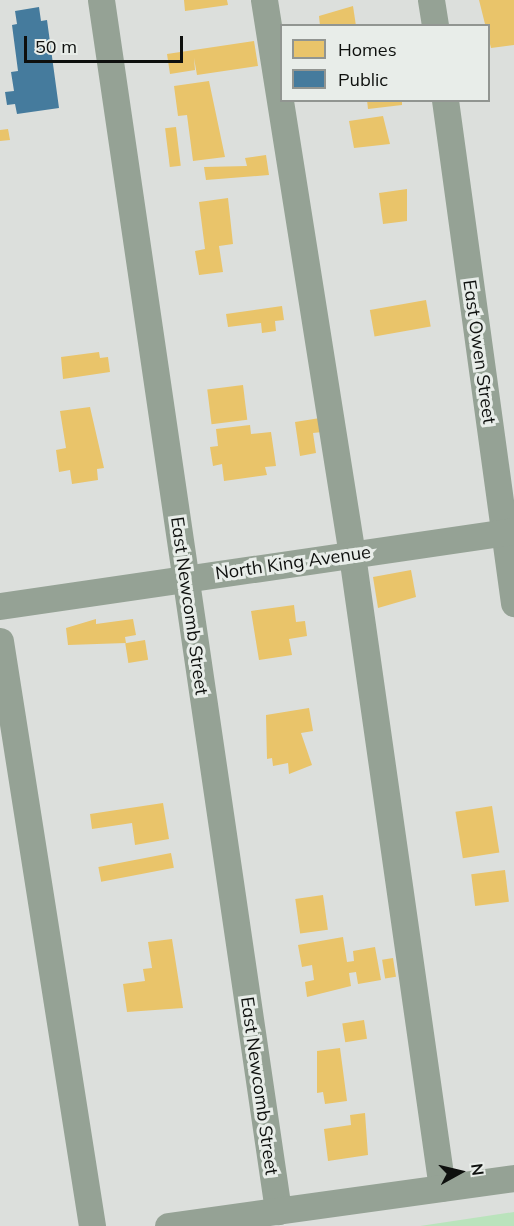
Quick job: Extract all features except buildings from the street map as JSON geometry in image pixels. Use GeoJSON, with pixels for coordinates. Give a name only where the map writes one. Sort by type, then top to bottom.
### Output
{"type":"FeatureCollection","features":[{"type":"Feature","properties":{"kind":"street","name":"East Newcomb Street"},"geometry":{"type":"LineString","coordinates":[[101,0],[278,1211]]}},
{"type":"Feature","properties":{"kind":"street"},"geometry":{"type":"LineString","coordinates":[[264,0],[280,101]]}},
{"type":"Feature","properties":{"kind":"street"},"geometry":{"type":"LineString","coordinates":[[431,0],[435,24]]}},
{"type":"Feature","properties":{"kind":"street"},"geometry":{"type":"LineString","coordinates":[[280,102],[352,555],[442,1188]]}},
{"type":"Feature","properties":{"kind":"street","name":"East Owen Street"},"geometry":{"type":"LineString","coordinates":[[445,102],[509,532],[514,603]]}},
{"type":"Feature","properties":{"kind":"street","name":"North King Avenue"},"geometry":{"type":"LineString","coordinates":[[0,606],[509,532]]}},
{"type":"Feature","properties":{"kind":"street"},"geometry":{"type":"LineString","coordinates":[[0,641],[92,1226]]}},
{"type":"Feature","properties":{"kind":"street"},"geometry":{"type":"LineString","coordinates":[[168,1226],[514,1178]]}},
{"type":"Feature","properties":{"kind":"green space"},"geometry":{"type":"Polygon","coordinates":[[[514,1212],[514,1226],[420,1226],[514,1212]]]}}]}
